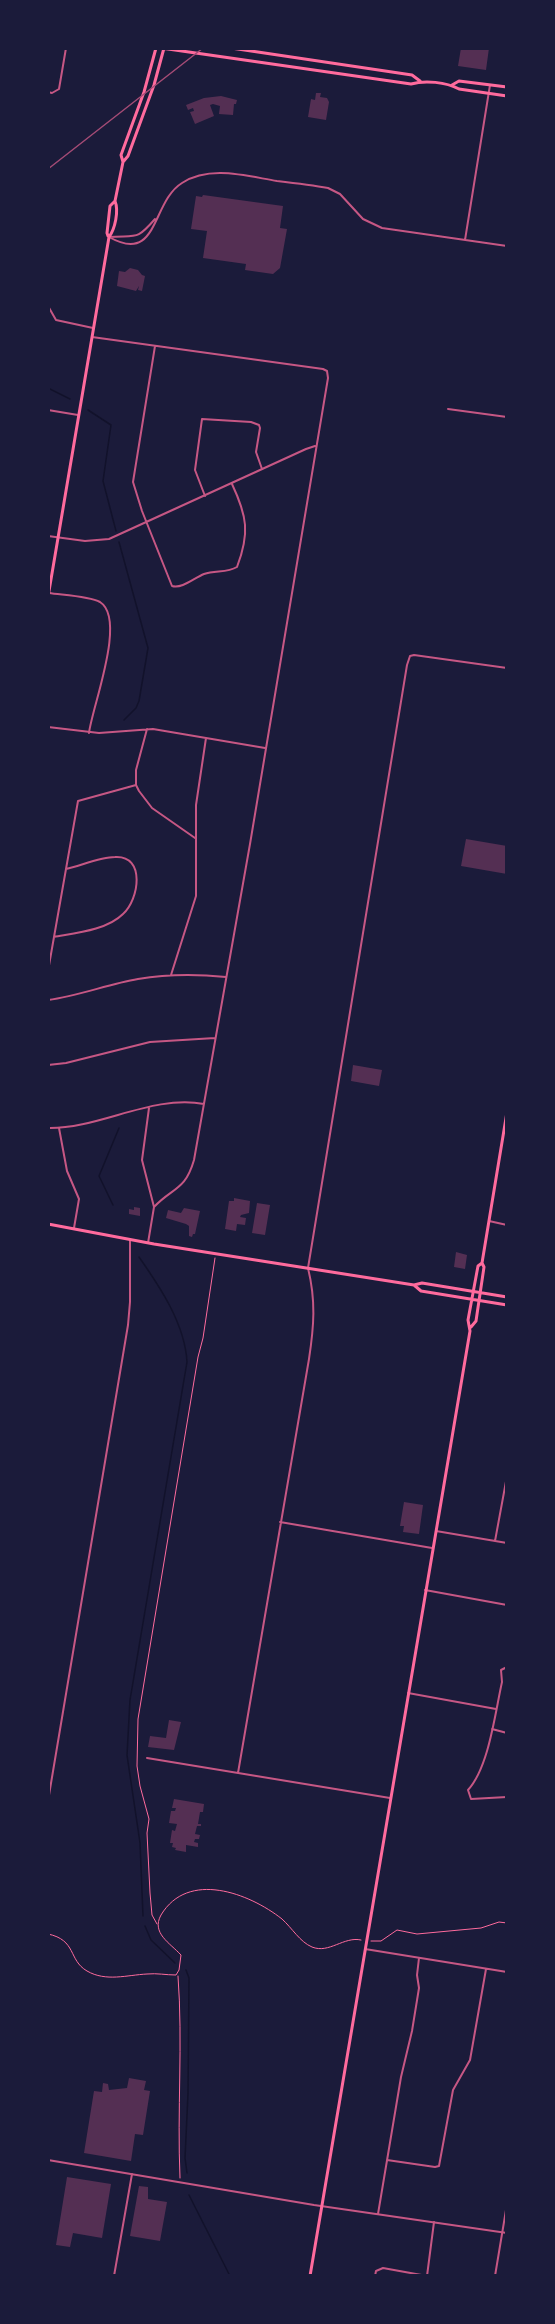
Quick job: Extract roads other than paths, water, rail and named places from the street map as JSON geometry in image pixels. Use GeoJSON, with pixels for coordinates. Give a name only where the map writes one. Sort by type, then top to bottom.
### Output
{"type":"FeatureCollection","features":[{"type":"Feature","properties":{"kind":"main road"},"geometry":{"type":"LineString","coordinates":[[48,595],[109,237],[107,233],[110,206],[115,201],[123,162],[121,155],[144,92],[156,48]]}},
{"type":"Feature","properties":{"kind":"main road"},"geometry":{"type":"LineString","coordinates":[[123,162],[128,156],[154,85],[163,48],[411,84],[420,81],[452,85],[459,89],[507,96]]}},
{"type":"Feature","properties":{"kind":"main road"},"geometry":{"type":"LineString","coordinates":[[231,48],[412,75],[420,81]]}},
{"type":"Feature","properties":{"kind":"main road"},"geometry":{"type":"LineString","coordinates":[[335,73],[336,65]]}},
{"type":"Feature","properties":{"kind":"main road"},"geometry":{"type":"LineString","coordinates":[[452,85],[459,81],[507,87]]}},
{"type":"Feature","properties":{"kind":"main road"},"geometry":{"type":"LineString","coordinates":[[310,2276],[432,1548],[471,1326],[476,1321],[484,1267],[482,1263],[507,1112]]}},
{"type":"Feature","properties":{"kind":"main road"},"geometry":{"type":"LineString","coordinates":[[48,1224],[148,1243],[414,1285],[422,1283],[507,1297]]}},
{"type":"Feature","properties":{"kind":"main road"},"geometry":{"type":"LineString","coordinates":[[471,1326],[468,1320],[473,1291],[478,1266],[482,1263]]}},
{"type":"Feature","properties":{"kind":"main road"},"geometry":{"type":"LineString","coordinates":[[414,1285],[421,1291],[507,1305]]}},
{"type":"Feature","properties":{"kind":"street"},"geometry":{"type":"LineString","coordinates":[[48,93],[59,89],[66,48]]}},
{"type":"Feature","properties":{"kind":"street"},"geometry":{"type":"LineString","coordinates":[[465,240],[490,85]]}},
{"type":"Feature","properties":{"kind":"street"},"geometry":{"type":"LineString","coordinates":[[109,237],[137,236],[146,231],[157,216],[166,197],[180,184],[199,175],[229,173],[328,188],[340,194],[363,219],[382,228],[507,246]]}},
{"type":"Feature","properties":{"kind":"street"},"geometry":{"type":"LineString","coordinates":[[109,237],[128,243],[142,241],[154,228],[157,216]]}},
{"type":"Feature","properties":{"kind":"street"},"geometry":{"type":"LineString","coordinates":[[48,306],[56,320],[93,328]]}},
{"type":"Feature","properties":{"kind":"street"},"geometry":{"type":"LineString","coordinates":[[92,337],[323,369],[327,371],[328,378],[315,446],[286,635],[191,1171],[182,1185],[154,1207]]}},
{"type":"Feature","properties":{"kind":"street"},"geometry":{"type":"LineString","coordinates":[[155,346],[133,476],[138,500],[172,586],[178,587],[210,572],[231,571],[237,567],[246,522],[243,508],[232,484]]}},
{"type":"Feature","properties":{"kind":"street"},"geometry":{"type":"LineString","coordinates":[[448,409],[507,417]]}},
{"type":"Feature","properties":{"kind":"street"},"geometry":{"type":"LineString","coordinates":[[48,410],[78,415]]}},
{"type":"Feature","properties":{"kind":"street"},"geometry":{"type":"LineString","coordinates":[[205,496],[195,470],[202,419],[251,422],[259,425],[256,452],[262,469]]}},
{"type":"Feature","properties":{"kind":"street"},"geometry":{"type":"LineString","coordinates":[[48,536],[85,542],[109,540],[315,446]]}},
{"type":"Feature","properties":{"kind":"street"},"geometry":{"type":"LineString","coordinates":[[48,595],[95,600],[102,603],[108,615],[110,634],[107,653],[89,733]]}},
{"type":"Feature","properties":{"kind":"street"},"geometry":{"type":"LineString","coordinates":[[238,1773],[315,1319],[308,1268],[409,659],[412,655],[419,655],[507,668]]}},
{"type":"Feature","properties":{"kind":"street"},"geometry":{"type":"LineString","coordinates":[[48,728],[89,733],[147,729],[266,748]]}},
{"type":"Feature","properties":{"kind":"street"},"geometry":{"type":"LineString","coordinates":[[147,729],[136,770],[136,785],[148,804],[195,838]]}},
{"type":"Feature","properties":{"kind":"street"},"geometry":{"type":"LineString","coordinates":[[171,975],[196,896],[195,838],[198,791],[206,738]]}},
{"type":"Feature","properties":{"kind":"street"},"geometry":{"type":"LineString","coordinates":[[48,971],[78,801],[136,785]]}},
{"type":"Feature","properties":{"kind":"street"},"geometry":{"type":"LineString","coordinates":[[54,937],[100,926],[119,917],[129,907],[137,884],[133,867],[128,861],[117,856],[66,869]]}},
{"type":"Feature","properties":{"kind":"street"},"geometry":{"type":"LineString","coordinates":[[48,1029],[48,1000],[72,997],[138,979],[171,975],[226,977]]}},
{"type":"Feature","properties":{"kind":"street"},"geometry":{"type":"LineString","coordinates":[[48,1065],[66,1063],[150,1042],[215,1038]]}},
{"type":"Feature","properties":{"kind":"street"},"geometry":{"type":"LineString","coordinates":[[48,1128],[59,1128],[178,1103],[204,1104]]}},
{"type":"Feature","properties":{"kind":"street"},"geometry":{"type":"LineString","coordinates":[[148,1243],[154,1207],[142,1160],[149,1108]]}},
{"type":"Feature","properties":{"kind":"street"},"geometry":{"type":"LineString","coordinates":[[59,1128],[67,1171],[79,1199],[74,1228]]}},
{"type":"Feature","properties":{"kind":"street"},"geometry":{"type":"LineString","coordinates":[[489,1221],[507,1225]]}},
{"type":"Feature","properties":{"kind":"street"},"geometry":{"type":"LineString","coordinates":[[48,1801],[128,1325],[130,1239]]}},
{"type":"Feature","properties":{"kind":"street"},"geometry":{"type":"LineString","coordinates":[[495,1541],[507,1476]]}},
{"type":"Feature","properties":{"kind":"street"},"geometry":{"type":"LineString","coordinates":[[280,1522],[432,1548]]}},
{"type":"Feature","properties":{"kind":"street"},"geometry":{"type":"LineString","coordinates":[[436,1531],[507,1543]]}},
{"type":"Feature","properties":{"kind":"street"},"geometry":{"type":"LineString","coordinates":[[425,1590],[507,1605]]}},
{"type":"Feature","properties":{"kind":"street"},"geometry":{"type":"LineString","coordinates":[[507,1667],[501,1670],[502,1682],[482,1763],[473,1785],[468,1790],[469,1797],[477,1800],[507,1797]]}},
{"type":"Feature","properties":{"kind":"street"},"geometry":{"type":"LineString","coordinates":[[408,1693],[496,1709]]}},
{"type":"Feature","properties":{"kind":"street"},"geometry":{"type":"LineString","coordinates":[[492,1729],[507,1733]]}},
{"type":"Feature","properties":{"kind":"street"},"geometry":{"type":"LineString","coordinates":[[147,1758],[390,1798]]}},
{"type":"Feature","properties":{"kind":"street"},"geometry":{"type":"LineString","coordinates":[[365,1949],[507,1972]]}},
{"type":"Feature","properties":{"kind":"street"},"geometry":{"type":"LineString","coordinates":[[378,2214],[419,1988],[417,1975],[419,1958]]}},
{"type":"Feature","properties":{"kind":"street"},"geometry":{"type":"LineString","coordinates":[[387,2160],[435,2168],[440,2166],[453,2090],[470,2060],[486,1969]]}},
{"type":"Feature","properties":{"kind":"street"},"geometry":{"type":"LineString","coordinates":[[48,2160],[322,2206],[507,2233]]}},
{"type":"Feature","properties":{"kind":"street"},"geometry":{"type":"LineString","coordinates":[[114,2276],[132,2174]]}},
{"type":"Feature","properties":{"kind":"street"},"geometry":{"type":"LineString","coordinates":[[495,2276],[507,2204]]}},
{"type":"Feature","properties":{"kind":"street"},"geometry":{"type":"LineString","coordinates":[[375,2276],[376,2271],[383,2268],[427,2276],[434,2222]]}},
{"type":"Feature","properties":{"kind":"waterway"},"geometry":{"type":"LineString","coordinates":[[48,388],[70,399]]}},
{"type":"Feature","properties":{"kind":"waterway"},"geometry":{"type":"LineString","coordinates":[[88,410],[111,425],[103,481],[116,531]]}},
{"type":"Feature","properties":{"kind":"waterway"},"geometry":{"type":"LineString","coordinates":[[119,542],[148,648],[139,701],[136,708],[124,720]]}},
{"type":"Feature","properties":{"kind":"waterway"},"geometry":{"type":"LineString","coordinates":[[113,1205],[99,1176],[119,1128]]}},
{"type":"Feature","properties":{"kind":"waterway"},"geometry":{"type":"LineString","coordinates":[[139,1257],[170,1306],[182,1334],[187,1362],[130,1700],[127,1755],[140,1843],[143,1916]]}},
{"type":"Feature","properties":{"kind":"waterway"},"geometry":{"type":"LineString","coordinates":[[145,1926],[151,1940],[175,1963]]}},
{"type":"Feature","properties":{"kind":"waterway"},"geometry":{"type":"LineString","coordinates":[[186,1970],[189,1978],[185,2158],[187,2173]]}},
{"type":"Feature","properties":{"kind":"waterway"},"geometry":{"type":"LineString","coordinates":[[189,2195],[230,2276]]}},
{"type":"Feature","properties":{"kind":"railway"},"geometry":{"type":"LineString","coordinates":[[48,169],[203,48]]}}]}
